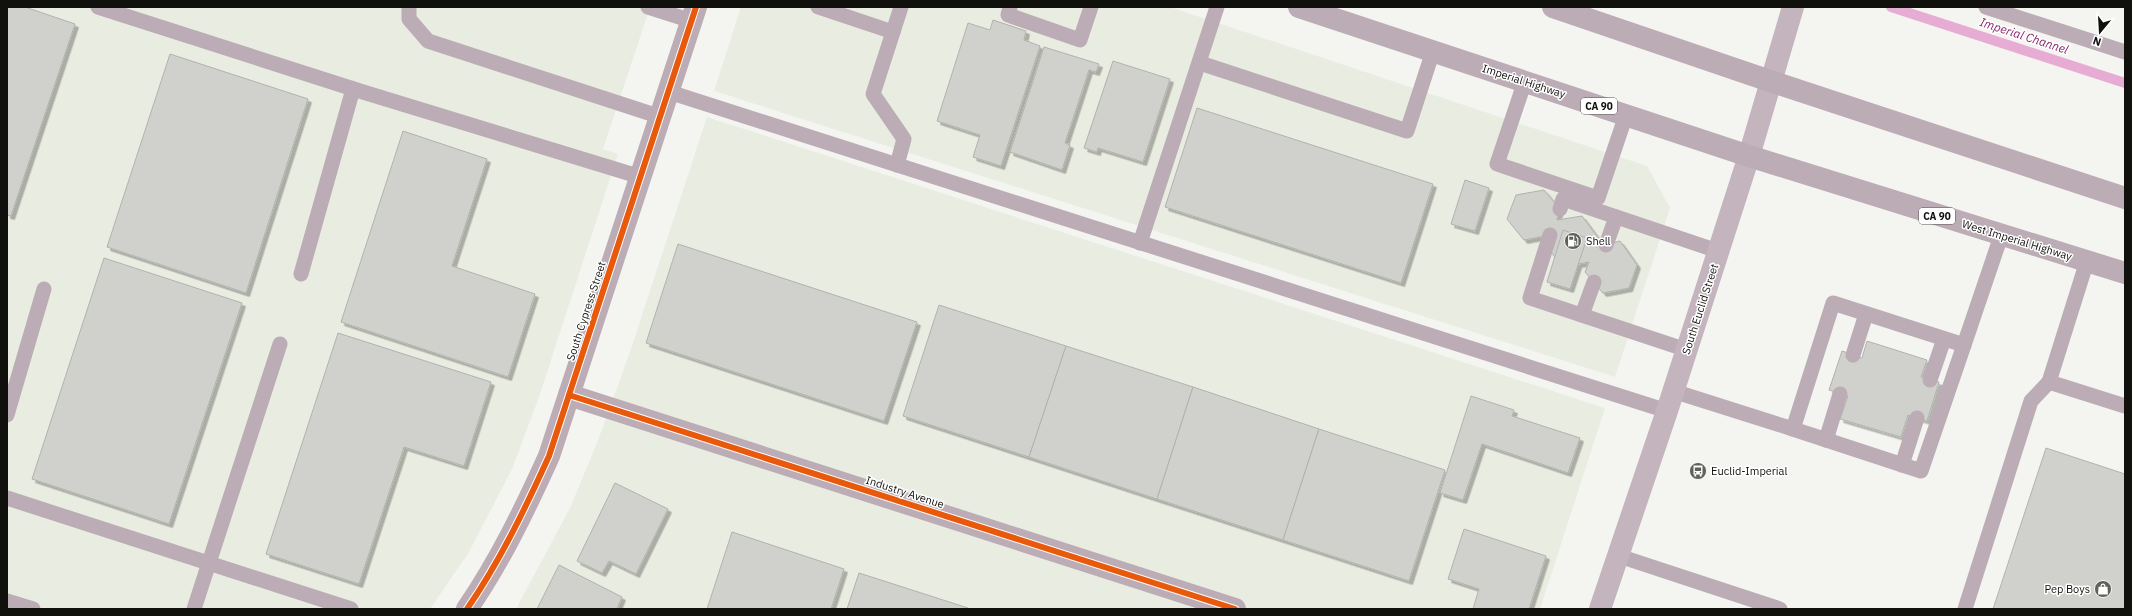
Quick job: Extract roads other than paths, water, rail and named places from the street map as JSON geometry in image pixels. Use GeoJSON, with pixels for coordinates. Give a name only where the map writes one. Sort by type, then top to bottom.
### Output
{"type":"FeatureCollection","features":[{"type":"Feature","properties":{"kind":"main road","name":"Imperial Highway"},"geometry":{"type":"LineString","coordinates":[[1299,7],[1749,156]]}},
{"type":"Feature","properties":{"kind":"main road"},"geometry":{"type":"LineString","coordinates":[[1553,7],[1770,81],[2125,198]]}},
{"type":"Feature","properties":{"kind":"main road","name":"South Euclid Street"},"geometry":{"type":"LineString","coordinates":[[1600,609],[1670,401],[1749,156],[1793,7]]}},
{"type":"Feature","properties":{"kind":"main road","name":"West Imperial Highway"},"geometry":{"type":"LineString","coordinates":[[1749,156],[2125,274]]}},
{"type":"Feature","properties":{"kind":"street","name":"South Cypress Street"},"geometry":{"type":"LineString","coordinates":[[468,609],[488,578],[521,517],[548,456],[694,14]]}},
{"type":"Feature","properties":{"kind":"street","name":"Industry Avenue"},"geometry":{"type":"LineString","coordinates":[[569,395],[1235,609]]}},
{"type":"Feature","properties":{"kind":"lane"},"geometry":{"type":"LineString","coordinates":[[98,7],[353,89],[641,177]]}},
{"type":"Feature","properties":{"kind":"lane"},"geometry":{"type":"LineString","coordinates":[[409,7],[409,19],[428,41],[660,117]]}},
{"type":"Feature","properties":{"kind":"lane"},"geometry":{"type":"LineString","coordinates":[[648,7],[694,14]]}},
{"type":"Feature","properties":{"kind":"lane"},"geometry":{"type":"LineString","coordinates":[[818,7],[893,32]]}},
{"type":"Feature","properties":{"kind":"lane"},"geometry":{"type":"LineString","coordinates":[[897,165],[904,139],[873,94],[901,7]]}},
{"type":"Feature","properties":{"kind":"lane"},"geometry":{"type":"LineString","coordinates":[[1010,7],[1008,15],[1080,40],[1091,7]]}},
{"type":"Feature","properties":{"kind":"lane"},"geometry":{"type":"LineString","coordinates":[[1140,243],[1200,63],[1217,7]]}},
{"type":"Feature","properties":{"kind":"lane"},"geometry":{"type":"LineString","coordinates":[[1986,7],[2125,52]]}},
{"type":"Feature","properties":{"kind":"lane"},"geometry":{"type":"LineString","coordinates":[[1200,63],[1407,131],[1433,51]]}},
{"type":"Feature","properties":{"kind":"lane"},"geometry":{"type":"LineString","coordinates":[[1525,81],[1497,164],[1563,198],[1596,204],[1616,217],[1718,251]]}},
{"type":"Feature","properties":{"kind":"lane"},"geometry":{"type":"LineString","coordinates":[[301,274],[353,89]]}},
{"type":"Feature","properties":{"kind":"lane"},"geometry":{"type":"LineString","coordinates":[[669,92],[1140,243],[1670,401],[1793,429],[1921,471],[2001,236]]}},
{"type":"Feature","properties":{"kind":"lane"},"geometry":{"type":"LineString","coordinates":[[1596,204],[1626,115]]}},
{"type":"Feature","properties":{"kind":"lane"},"geometry":{"type":"LineString","coordinates":[[1606,244],[1616,217]]}},
{"type":"Feature","properties":{"kind":"lane"},"geometry":{"type":"LineString","coordinates":[[1550,235],[1530,298],[1686,350]]}},
{"type":"Feature","properties":{"kind":"lane"},"geometry":{"type":"LineString","coordinates":[[1965,609],[2031,401],[2049,382],[2086,262]]}},
{"type":"Feature","properties":{"kind":"lane"},"geometry":{"type":"LineString","coordinates":[[1582,315],[1594,282]]}},
{"type":"Feature","properties":{"kind":"lane"},"geometry":{"type":"LineString","coordinates":[[7,415],[44,289]]}},
{"type":"Feature","properties":{"kind":"lane"},"geometry":{"type":"LineString","coordinates":[[1793,429],[1833,303],[1964,345]]}},
{"type":"Feature","properties":{"kind":"lane"},"geometry":{"type":"LineString","coordinates":[[1853,355],[1866,314]]}},
{"type":"Feature","properties":{"kind":"lane"},"geometry":{"type":"LineString","coordinates":[[1930,380],[1944,338]]}},
{"type":"Feature","properties":{"kind":"lane"},"geometry":{"type":"LineString","coordinates":[[194,609],[280,344]]}},
{"type":"Feature","properties":{"kind":"lane"},"geometry":{"type":"LineString","coordinates":[[2049,382],[2125,406]]}},
{"type":"Feature","properties":{"kind":"lane"},"geometry":{"type":"LineString","coordinates":[[1826,440],[1840,394]]}},
{"type":"Feature","properties":{"kind":"lane"},"geometry":{"type":"LineString","coordinates":[[1902,465],[1917,418]]}},
{"type":"Feature","properties":{"kind":"lane"},"geometry":{"type":"LineString","coordinates":[[7,498],[351,609]]}},
{"type":"Feature","properties":{"kind":"lane"},"geometry":{"type":"LineString","coordinates":[[1619,556],[1780,609]]}},
{"type":"Feature","properties":{"kind":"lane"},"geometry":{"type":"LineString","coordinates":[[7,601],[33,609]]}},
{"type":"Feature","properties":{"kind":"waterway","name":"Imperial Channel"},"geometry":{"type":"LineString","coordinates":[[1891,7],[2125,83]]}},
{"type":"Feature","properties":{"kind":"place","name":"Shell"},"geometry":{"type":"Point","coordinates":[1573,241]}},
{"type":"Feature","properties":{"kind":"place","name":"Euclid-Imperial"},"geometry":{"type":"Point","coordinates":[1698,471]}},
{"type":"Feature","properties":{"kind":"place","name":"Pep Boys"},"geometry":{"type":"Point","coordinates":[2103,589]}}]}
